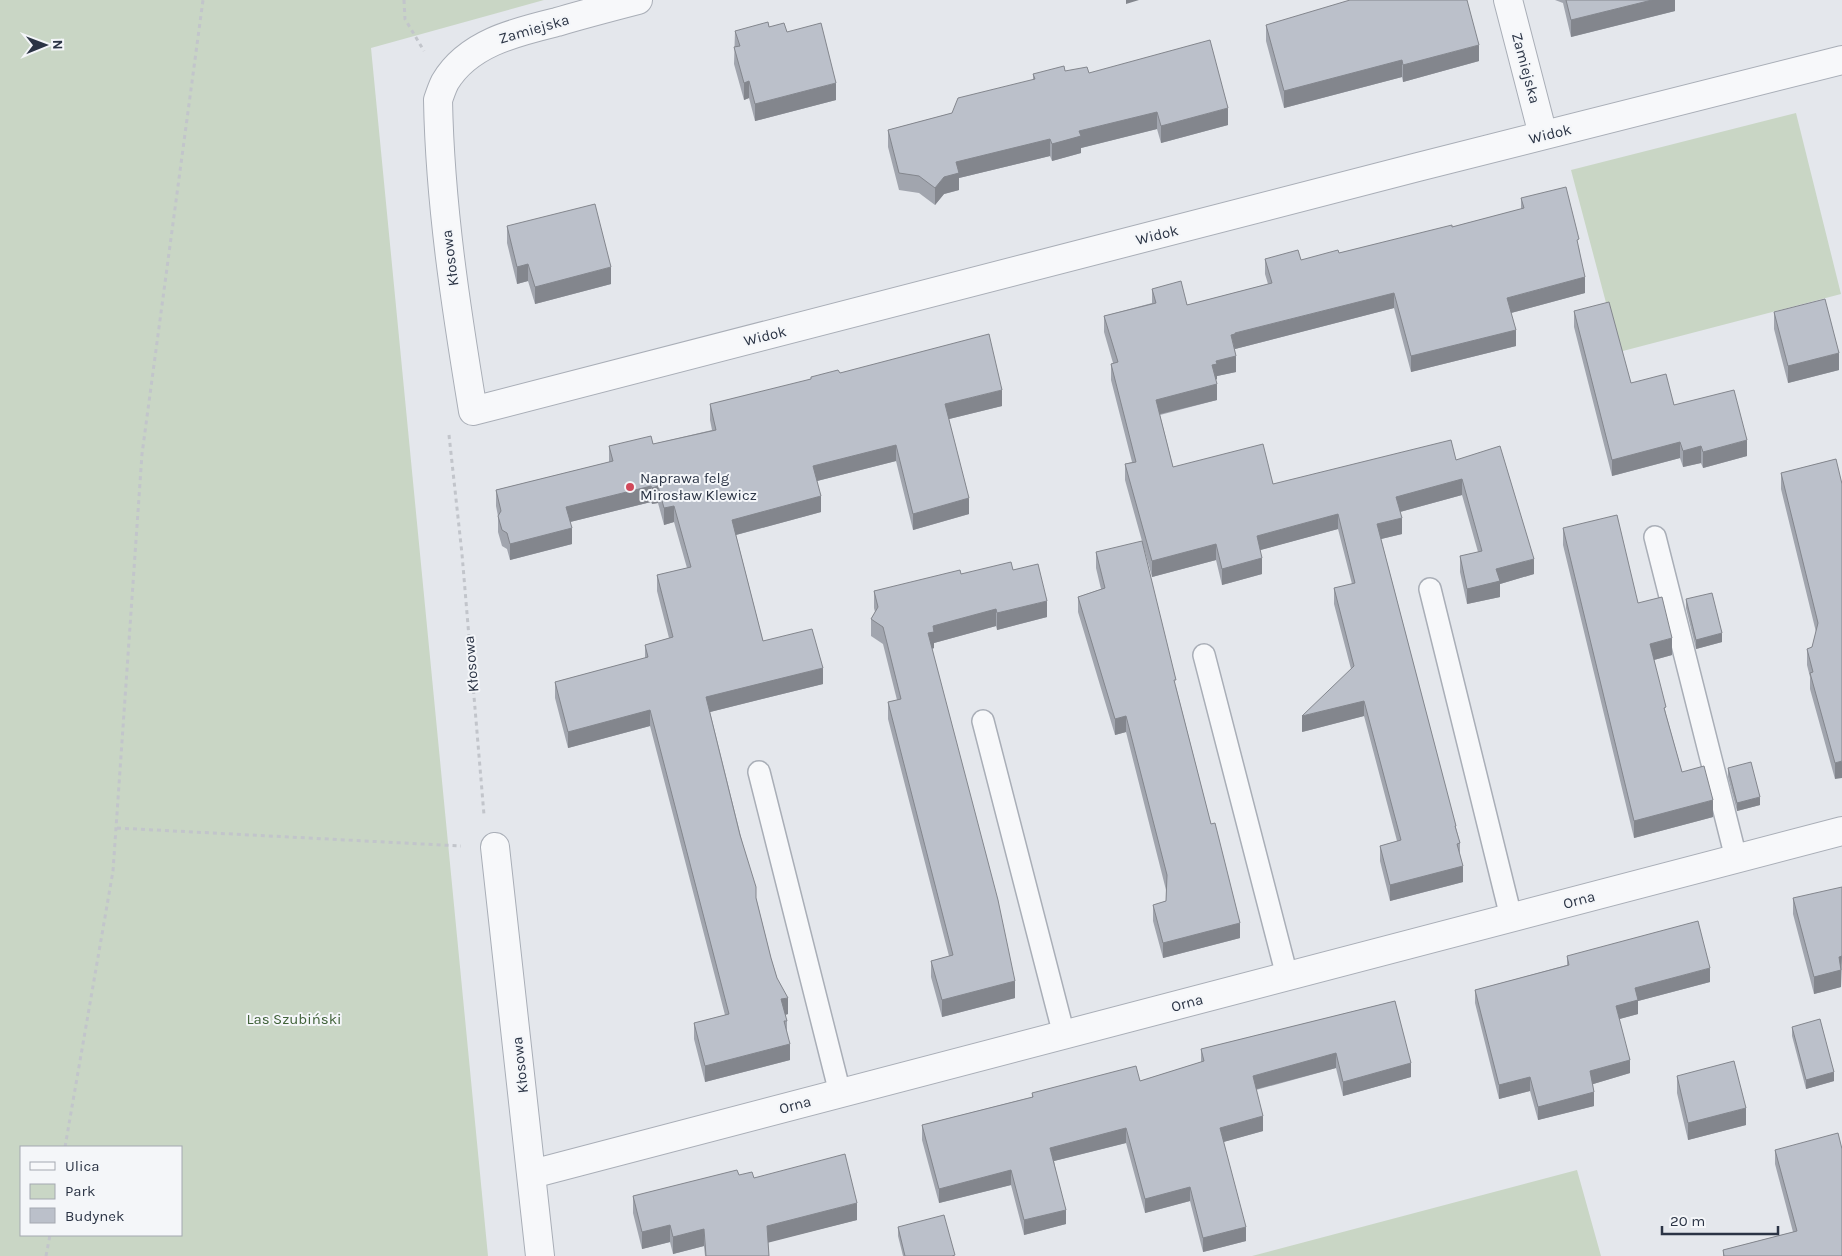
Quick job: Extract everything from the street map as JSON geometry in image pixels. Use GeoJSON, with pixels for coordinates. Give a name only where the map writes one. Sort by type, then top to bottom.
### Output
{"type":"FeatureCollection","features":[{"type":"Feature","properties":{"kind":"street","name":"Zamiejska"},"geometry":{"type":"LineString","coordinates":[[444,83],[456,68],[491,41],[638,0]]}},
{"type":"Feature","properties":{"kind":"street","name":"Zamiejska"},"geometry":{"type":"LineString","coordinates":[[1508,0],[1543,135]]}},
{"type":"Feature","properties":{"kind":"street","name":"Widok"},"geometry":{"type":"LineString","coordinates":[[473,411],[1543,135],[1842,60]]}},
{"type":"Feature","properties":{"kind":"street","name":"Kłosowa"},"geometry":{"type":"LineString","coordinates":[[444,83],[438,100],[438,118],[447,242],[473,411]]}},
{"type":"Feature","properties":{"kind":"street","name":"Orna"},"geometry":{"type":"LineString","coordinates":[[532,1174],[1842,831]]}},
{"type":"Feature","properties":{"kind":"street","name":"Kłosowa"},"geometry":{"type":"LineString","coordinates":[[495,847],[540,1256]]}},
{"type":"Feature","properties":{"kind":"lane"},"geometry":{"type":"LineString","coordinates":[[1655,537],[1736,858]]}},
{"type":"Feature","properties":{"kind":"lane"},"geometry":{"type":"LineString","coordinates":[[1430,589],[1511,917]]}},
{"type":"Feature","properties":{"kind":"lane"},"geometry":{"type":"LineString","coordinates":[[1204,655],[1287,976]]}},
{"type":"Feature","properties":{"kind":"lane"},"geometry":{"type":"LineString","coordinates":[[984,721],[1064,1035]]}},
{"type":"Feature","properties":{"kind":"lane"},"geometry":{"type":"LineString","coordinates":[[759,772],[840,1093]]}},
{"type":"Feature","properties":{"kind":"path"},"geometry":{"type":"LineString","coordinates":[[65,1146],[114,871],[142,454],[203,0]]}},
{"type":"Feature","properties":{"kind":"path"},"geometry":{"type":"LineString","coordinates":[[404,0],[405,19],[444,83]]}},
{"type":"Feature","properties":{"kind":"path","name":"Kłosowa"},"geometry":{"type":"LineString","coordinates":[[473,411],[461,417],[449,435],[462,554],[485,822],[495,847]]}},
{"type":"Feature","properties":{"kind":"path"},"geometry":{"type":"LineString","coordinates":[[117,828],[495,847]]}},
{"type":"Feature","properties":{"kind":"path"},"geometry":{"type":"LineString","coordinates":[[46,1256],[50,1236]]}},
{"type":"Feature","properties":{"kind":"green space","name":"Las Szubiński"},"geometry":{"type":"Polygon","coordinates":[[[0,0],[544,0],[371,48],[488,1256],[0,1256],[0,0]]]}},
{"type":"Feature","properties":{"kind":"green space"},"geometry":{"type":"Polygon","coordinates":[[[1796,113],[1841,294],[1619,352],[1571,170],[1796,113]]]}},
{"type":"Feature","properties":{"kind":"green space"},"geometry":{"type":"Polygon","coordinates":[[[1577,1170],[1601,1256],[1252,1256],[1577,1170]]]}},
{"type":"Feature","properties":{"kind":"building"},"geometry":{"type":"Polygon","coordinates":[[[1350,0],[1467,0],[1479,45],[1403,65],[1402,60],[1284,91],[1266,25],[1350,0]]]}},
{"type":"Feature","properties":{"kind":"building"},"geometry":{"type":"Polygon","coordinates":[[[1566,0],[1652,0],[1571,20],[1566,0]]]}},
{"type":"Feature","properties":{"kind":"building"},"geometry":{"type":"Polygon","coordinates":[[[768,22],[769,27],[784,23],[787,32],[821,23],[836,83],[755,104],[749,81],[744,83],[734,47],[740,46],[735,31],[768,22]]]}},
{"type":"Feature","properties":{"kind":"building"},"geometry":{"type":"Polygon","coordinates":[[[1210,40],[1228,108],[1161,126],[1157,112],[1079,131],[1081,136],[1052,144],[1050,139],[956,162],[959,173],[944,177],[935,188],[919,176],[899,173],[888,130],[952,113],[958,98],[1035,79],[1033,74],[1064,66],[1065,71],[1087,67],[1089,73],[1210,40]]]}},
{"type":"Feature","properties":{"kind":"building"},"geometry":{"type":"Polygon","coordinates":[[[1566,187],[1579,239],[1577,240],[1585,277],[1507,298],[1516,330],[1411,356],[1394,293],[1235,333],[1231,335],[1236,356],[1216,361],[1217,364],[1212,365],[1217,384],[1156,400],[1173,467],[1263,444],[1273,484],[1451,440],[1456,460],[1500,446],[1534,559],[1496,569],[1500,581],[1467,589],[1460,556],[1482,551],[1462,479],[1396,497],[1402,518],[1377,524],[1456,826],[1460,843],[1457,844],[1463,866],[1390,885],[1380,846],[1401,840],[1364,701],[1302,716],[1354,666],[1334,588],[1355,583],[1338,514],[1257,536],[1262,558],[1222,569],[1216,544],[1152,561],[1125,464],[1136,462],[1111,364],[1118,362],[1104,316],[1156,303],[1152,289],[1181,281],[1187,305],[1272,283],[1265,259],[1298,250],[1301,260],[1338,250],[1339,253],[1452,225],[1452,227],[1524,208],[1521,198],[1566,187]]]}},
{"type":"Feature","properties":{"kind":"building"},"geometry":{"type":"Polygon","coordinates":[[[595,204],[611,267],[535,287],[528,264],[517,267],[507,226],[595,204]]]}},
{"type":"Feature","properties":{"kind":"building"},"geometry":{"type":"Polygon","coordinates":[[[1825,299],[1839,353],[1788,366],[1774,312],[1825,299]]]}},
{"type":"Feature","properties":{"kind":"building"},"geometry":{"type":"Polygon","coordinates":[[[1609,302],[1631,383],[1666,374],[1674,405],[1734,390],[1747,440],[1703,452],[1701,446],[1683,451],[1680,442],[1612,460],[1574,311],[1609,302]]]}},
{"type":"Feature","properties":{"kind":"building"},"geometry":{"type":"Polygon","coordinates":[[[989,334],[1002,390],[945,404],[969,498],[913,514],[896,445],[813,466],[821,496],[732,520],[763,641],[812,629],[823,668],[706,697],[740,835],[756,887],[756,898],[771,958],[777,978],[788,998],[781,999],[787,1021],[784,1021],[790,1044],[705,1066],[694,1023],[729,1014],[650,710],[568,732],[555,682],[648,657],[645,645],[673,637],[657,575],[691,567],[674,506],[664,508],[658,486],[652,488],[651,486],[566,507],[572,528],[510,544],[507,533],[502,530],[498,516],[501,511],[496,490],[613,461],[609,446],[651,436],[653,444],[716,430],[710,404],[811,379],[811,377],[838,370],[840,373],[989,334]]]}},
{"type":"Feature","properties":{"kind":"building"},"geometry":{"type":"Polygon","coordinates":[[[1836,459],[1842,484],[1842,761],[1835,763],[1810,673],[1813,672],[1807,649],[1812,647],[1818,623],[1781,473],[1836,459]]]}},
{"type":"Feature","properties":{"kind":"building"},"geometry":{"type":"Polygon","coordinates":[[[1617,515],[1638,603],[1662,597],[1672,638],[1650,644],[1666,707],[1664,708],[1682,772],[1704,766],[1713,800],[1634,821],[1563,528],[1617,515]]]}},
{"type":"Feature","properties":{"kind":"building"},"geometry":{"type":"Polygon","coordinates":[[[1142,541],[1176,680],[1174,680],[1211,824],[1215,823],[1240,923],[1163,943],[1153,905],[1166,901],[1167,875],[1126,716],[1115,719],[1078,597],[1105,588],[1096,552],[1142,541]]]}},
{"type":"Feature","properties":{"kind":"building"},"geometry":{"type":"Polygon","coordinates":[[[1011,562],[1013,570],[1038,564],[1047,601],[997,613],[996,609],[933,626],[934,632],[928,633],[998,900],[1015,981],[942,1000],[931,961],[953,955],[888,702],[901,699],[883,627],[871,619],[878,607],[874,591],[960,570],[961,574],[1011,562]]]}},
{"type":"Feature","properties":{"kind":"building"},"geometry":{"type":"Polygon","coordinates":[[[1712,593],[1722,633],[1696,640],[1686,599],[1712,593]]]}},
{"type":"Feature","properties":{"kind":"building"},"geometry":{"type":"Polygon","coordinates":[[[1751,762],[1760,797],[1737,803],[1728,768],[1751,762]]]}},
{"type":"Feature","properties":{"kind":"building"},"geometry":{"type":"Polygon","coordinates":[[[1842,887],[1842,956],[1839,957],[1841,970],[1814,977],[1793,898],[1842,887]]]}},
{"type":"Feature","properties":{"kind":"building"},"geometry":{"type":"Polygon","coordinates":[[[1698,921],[1710,968],[1635,988],[1638,1000],[1616,1006],[1630,1060],[1590,1071],[1594,1092],[1538,1107],[1530,1077],[1499,1085],[1475,990],[1569,965],[1567,956],[1698,921]]]}},
{"type":"Feature","properties":{"kind":"building"},"geometry":{"type":"Polygon","coordinates":[[[1395,1001],[1411,1063],[1343,1082],[1336,1053],[1253,1076],[1263,1116],[1220,1128],[1246,1227],[1203,1238],[1190,1187],[1145,1199],[1126,1128],[1050,1148],[1066,1210],[1024,1220],[1011,1170],[939,1189],[922,1125],[1033,1097],[1032,1093],[1136,1066],[1140,1081],[1204,1061],[1201,1049],[1395,1001]]]}},
{"type":"Feature","properties":{"kind":"building"},"geometry":{"type":"Polygon","coordinates":[[[1820,1019],[1834,1072],[1806,1080],[1792,1027],[1820,1019]]]}},
{"type":"Feature","properties":{"kind":"building"},"geometry":{"type":"Polygon","coordinates":[[[1734,1061],[1746,1108],[1688,1123],[1677,1076],[1734,1061]]]}},
{"type":"Feature","properties":{"kind":"building"},"geometry":{"type":"Polygon","coordinates":[[[1838,1133],[1842,1149],[1842,1256],[1724,1256],[1723,1250],[1797,1231],[1775,1150],[1838,1133]]]}},
{"type":"Feature","properties":{"kind":"building"},"geometry":{"type":"Polygon","coordinates":[[[845,1154],[857,1203],[767,1226],[769,1256],[706,1256],[704,1229],[673,1237],[670,1225],[642,1232],[633,1196],[737,1170],[739,1175],[752,1172],[754,1178],[845,1154]]]}},
{"type":"Feature","properties":{"kind":"building"},"geometry":{"type":"Polygon","coordinates":[[[944,1215],[955,1255],[905,1256],[898,1227],[944,1215]]]}},
{"type":"Feature","properties":{"kind":"place","name":"Naprawa felg Mirosław Klewicz"},"geometry":{"type":"Point","coordinates":[630,487]}}]}
